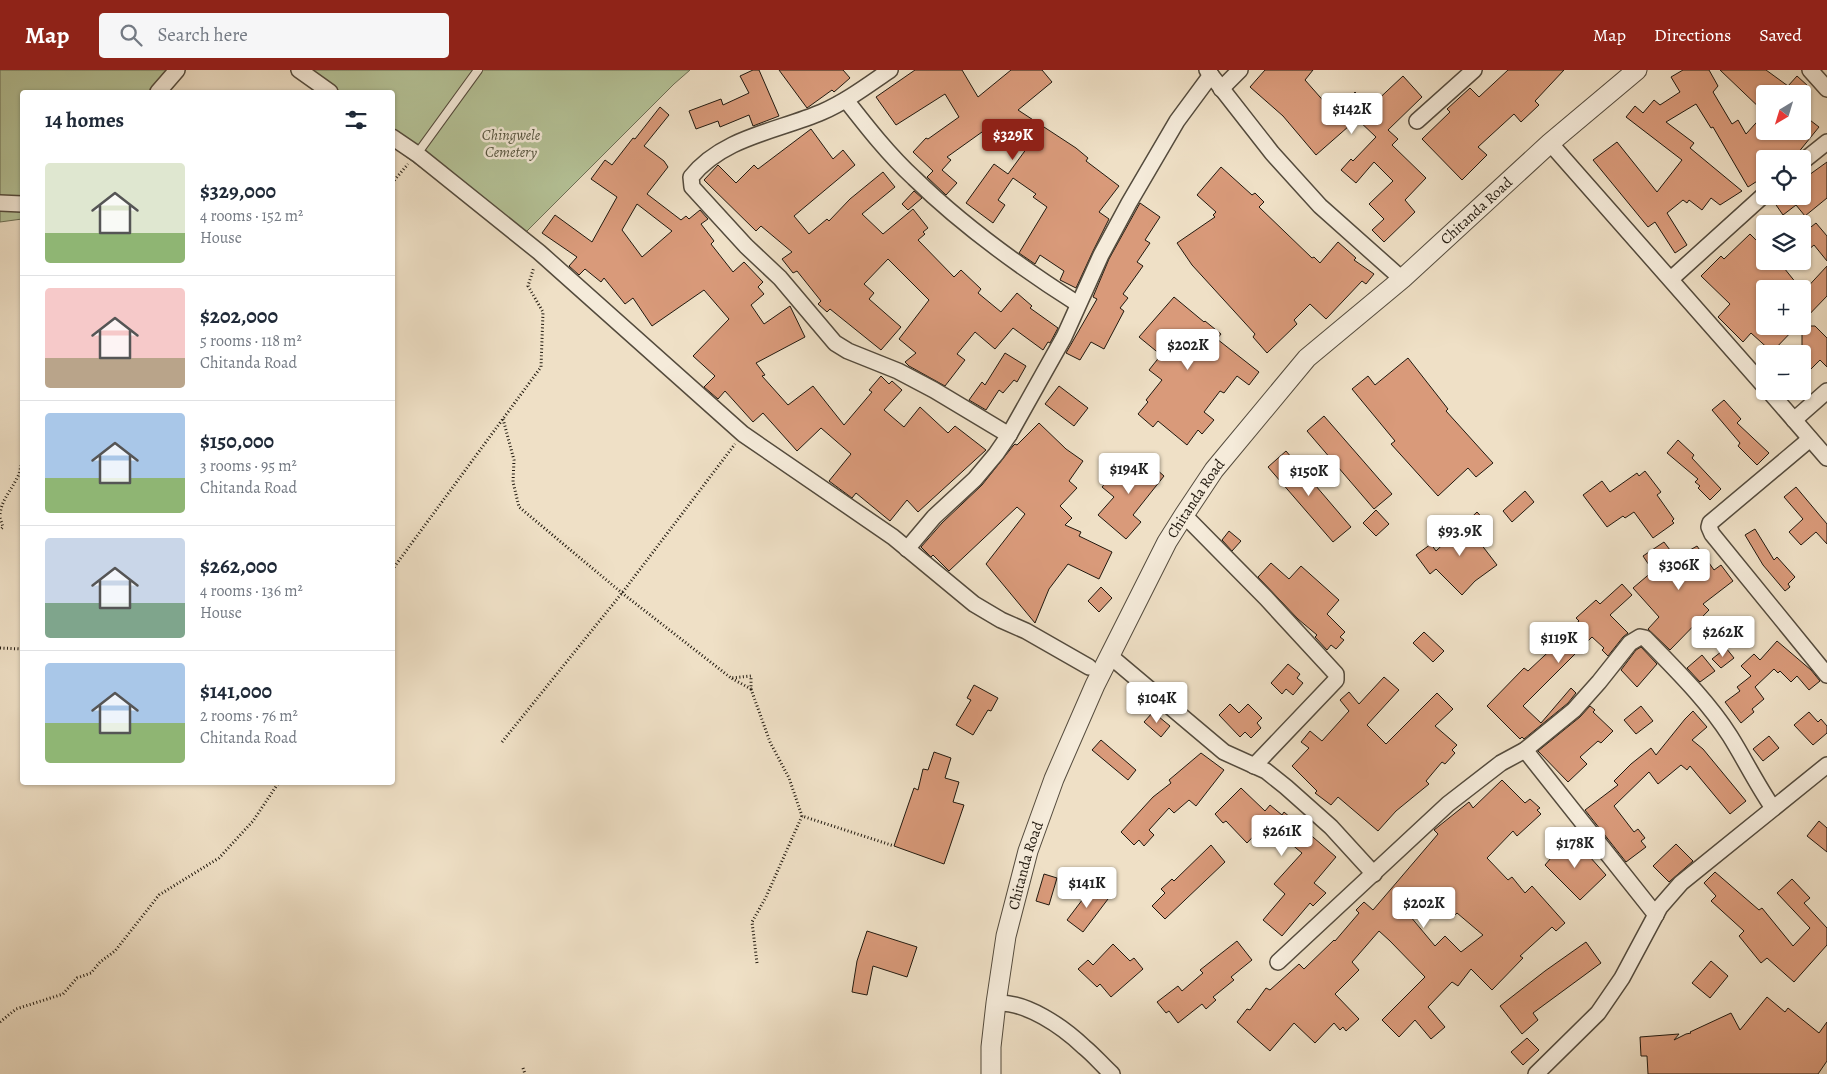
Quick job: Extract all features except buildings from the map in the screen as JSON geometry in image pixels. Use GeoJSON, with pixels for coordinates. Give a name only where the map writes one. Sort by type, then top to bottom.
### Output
{"type":"FeatureCollection","features":[{"type":"Feature","properties":{"kind":"street"},"geometry":{"type":"LineString","coordinates":[[160,90],[177,70]]}},
{"type":"Feature","properties":{"kind":"street"},"geometry":{"type":"LineString","coordinates":[[299,70],[327,90]]}},
{"type":"Feature","properties":{"kind":"street"},"geometry":{"type":"LineString","coordinates":[[890,70],[846,100],[822,112],[725,148],[705,161],[692,177],[692,187],[746,246],[780,278],[835,342],[848,351],[898,371],[934,390],[1009,435]]}},
{"type":"Feature","properties":{"kind":"street"},"geometry":{"type":"LineString","coordinates":[[1221,89],[1240,70]]}},
{"type":"Feature","properties":{"kind":"street"},"geometry":{"type":"LineString","coordinates":[[1417,121],[1474,70]]}},
{"type":"Feature","properties":{"kind":"street","name":"Chitanda Road"},"geometry":{"type":"LineString","coordinates":[[991,1074],[991,1047],[1006,936],[1028,851],[1054,779],[1095,685],[1167,542],[1184,515],[1214,470],[1306,358],[1402,279],[1550,143],[1637,70]]}},
{"type":"Feature","properties":{"kind":"street"},"geometry":{"type":"LineString","coordinates":[[1810,70],[1827,88]]}},
{"type":"Feature","properties":{"kind":"street"},"geometry":{"type":"LineString","coordinates":[[907,549],[934,517],[976,479],[1009,435],[1064,337],[1101,255],[1133,195],[1177,121],[1209,73],[1272,153],[1320,206],[1402,279]]}},
{"type":"Feature","properties":{"kind":"street"},"geometry":{"type":"LineString","coordinates":[[846,100],[878,141],[913,178],[948,209],[1006,255],[1078,304]]}},
{"type":"Feature","properties":{"kind":"street"},"geometry":{"type":"LineString","coordinates":[[395,139],[417,154],[539,252],[743,434],[893,537],[974,604],[1001,620],[1026,631],[1089,668]]}},
{"type":"Feature","properties":{"kind":"street"},"geometry":{"type":"LineString","coordinates":[[1811,155],[1827,142]]}},
{"type":"Feature","properties":{"kind":"street"},"geometry":{"type":"LineString","coordinates":[[1550,143],[1756,377]]}},
{"type":"Feature","properties":{"kind":"street"},"geometry":{"type":"LineString","coordinates":[[1671,279],[1756,202]]}},
{"type":"Feature","properties":{"kind":"street"},"geometry":{"type":"LineString","coordinates":[[0,204],[20,204]]}},
{"type":"Feature","properties":{"kind":"street"},"geometry":{"type":"LineString","coordinates":[[1794,420],[1827,391]]}},
{"type":"Feature","properties":{"kind":"street"},"geometry":{"type":"LineString","coordinates":[[1776,400],[1827,458]]}},
{"type":"Feature","properties":{"kind":"street"},"geometry":{"type":"LineString","coordinates":[[1810,439],[1710,523],[1709,527],[1712,534],[1827,675]]}},
{"type":"Feature","properties":{"kind":"street"},"geometry":{"type":"LineString","coordinates":[[1184,515],[1279,612],[1336,674],[1336,680],[1254,766]]}},
{"type":"Feature","properties":{"kind":"street"},"geometry":{"type":"LineString","coordinates":[[1278,962],[1448,804],[1501,763],[1525,750],[1574,710],[1630,643],[1640,637],[1645,638],[1687,681],[1724,729],[1760,790],[1773,808]]}},
{"type":"Feature","properties":{"kind":"street"},"geometry":{"type":"LineString","coordinates":[[1110,656],[1224,752],[1266,771],[1331,827],[1374,874]]}},
{"type":"Feature","properties":{"kind":"street"},"geometry":{"type":"LineString","coordinates":[[1525,750],[1656,916]]}},
{"type":"Feature","properties":{"kind":"street"},"geometry":{"type":"LineString","coordinates":[[1543,1072],[1598,1013],[1622,978],[1660,907],[1682,883],[1827,764]]}},
{"type":"Feature","properties":{"kind":"street"},"geometry":{"type":"LineString","coordinates":[[996,1003],[1006,1002],[1025,1008],[1049,1020],[1084,1046],[1112,1074]]}},
{"type":"Feature","properties":{"kind":"lane"},"geometry":{"type":"LineString","coordinates":[[417,154],[478,70]]}},
{"type":"Feature","properties":{"kind":"path"},"geometry":{"type":"LineString","coordinates":[[395,180],[417,154]]}},
{"type":"Feature","properties":{"kind":"path"},"geometry":{"type":"LineString","coordinates":[[395,566],[541,367],[542,312],[528,286],[539,252]]}},
{"type":"Feature","properties":{"kind":"path"},"geometry":{"type":"LineString","coordinates":[[503,419],[514,460],[513,482],[519,507],[622,593],[732,678],[751,689]]}},
{"type":"Feature","properties":{"kind":"path"},"geometry":{"type":"LineString","coordinates":[[502,742],[622,593],[743,434]]}},
{"type":"Feature","properties":{"kind":"path"},"geometry":{"type":"LineString","coordinates":[[0,514],[5,496],[19,476],[20,467]]}},
{"type":"Feature","properties":{"kind":"path"},"geometry":{"type":"LineString","coordinates":[[0,518],[3,527],[0,530]]}},
{"type":"Feature","properties":{"kind":"path"},"geometry":{"type":"LineString","coordinates":[[0,648],[20,649]]}},
{"type":"Feature","properties":{"kind":"path"},"geometry":{"type":"LineString","coordinates":[[732,678],[751,676],[751,689],[770,742],[788,778],[802,816],[766,897],[752,922],[757,964]]}},
{"type":"Feature","properties":{"kind":"path"},"geometry":{"type":"LineString","coordinates":[[0,1022],[16,1009],[63,994],[77,978],[91,974],[100,962],[115,951],[159,895],[219,858],[253,821],[277,785]]}},
{"type":"Feature","properties":{"kind":"path"},"geometry":{"type":"LineString","coordinates":[[802,816],[894,846]]}},
{"type":"Feature","properties":{"kind":"path"},"geometry":{"type":"LineString","coordinates":[[523,1068],[525,1074]]}},
{"type":"Feature","properties":{"kind":"green space"},"geometry":{"type":"Polygon","coordinates":[[[0,70],[169,70],[153,90],[20,90],[20,219],[0,222],[0,70]]]}},
{"type":"Feature","properties":{"kind":"green space","name":"Chingwele Cemetery"},"geometry":{"type":"Polygon","coordinates":[[[290,70],[690,70],[518,240],[395,148],[395,90],[317,90],[290,70]]]}}]}
